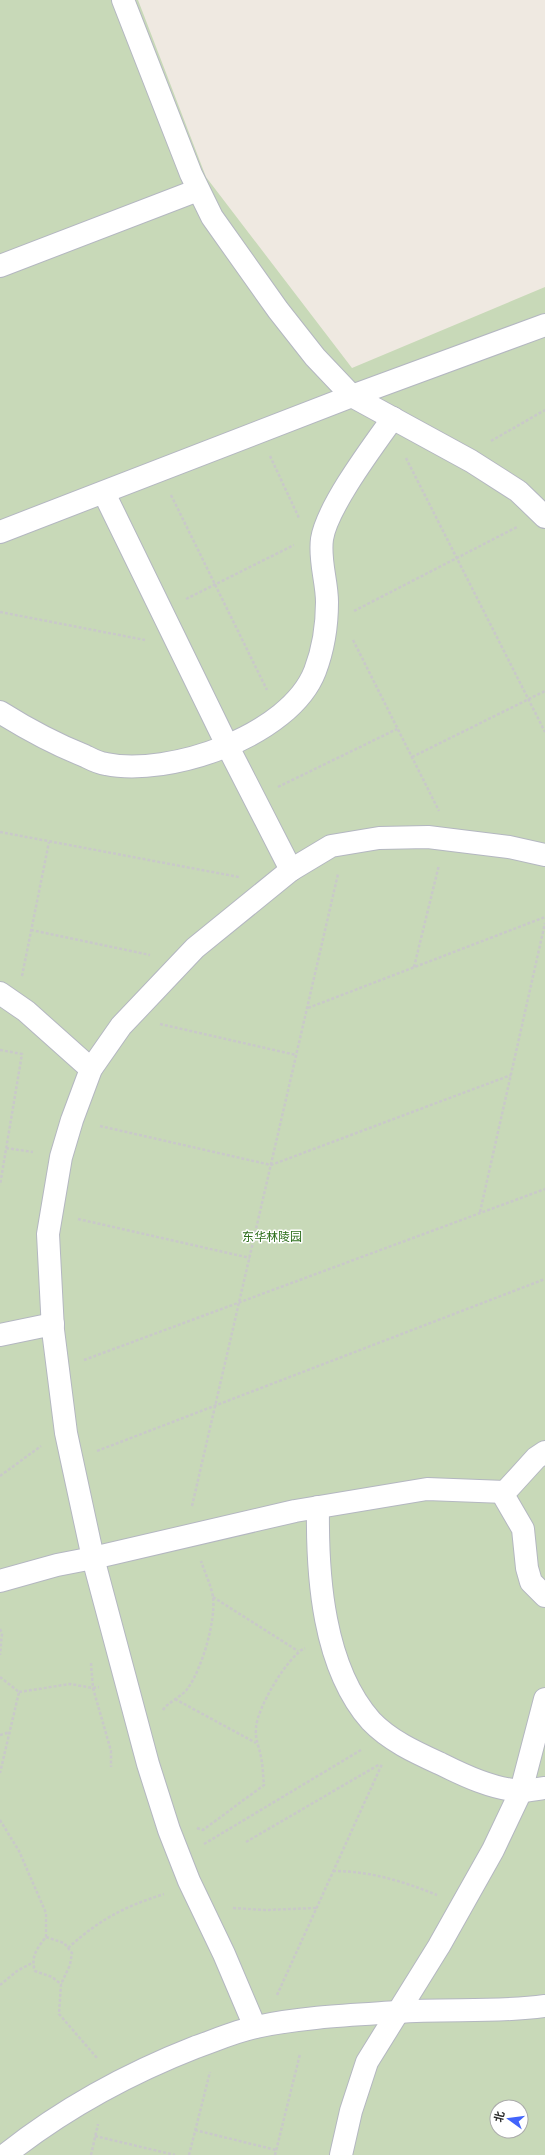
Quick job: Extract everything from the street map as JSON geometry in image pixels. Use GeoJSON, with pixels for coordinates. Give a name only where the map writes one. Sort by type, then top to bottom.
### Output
{"type":"FeatureCollection","features":[{"type":"Feature","properties":{"kind":"lane"},"geometry":{"type":"LineString","coordinates":[[123,0],[198,190],[212,216],[278,310],[315,357],[352,396],[463,457],[518,491],[544,515]]}},
{"type":"Feature","properties":{"kind":"lane"},"geometry":{"type":"LineString","coordinates":[[0,266],[198,190]]}},
{"type":"Feature","properties":{"kind":"lane"},"geometry":{"type":"LineString","coordinates":[[0,532],[260,433],[352,396],[545,326]]}},
{"type":"Feature","properties":{"kind":"lane"},"geometry":{"type":"LineString","coordinates":[[0,712],[52,742],[104,764],[131,768],[154,766],[227,745],[254,733],[280,716],[300,697],[314,672],[324,642],[327,602],[321,551],[317,533],[330,518],[364,458],[398,421]]}},
{"type":"Feature","properties":{"kind":"lane"},"geometry":{"type":"LineString","coordinates":[[104,493],[227,745],[255,799],[282,877]]}},
{"type":"Feature","properties":{"kind":"lane"},"geometry":{"type":"LineString","coordinates":[[255,2027],[180,1859],[148,1764],[93,1558],[67,1438],[53,1324],[48,1234],[50,1212],[61,1157],[72,1120],[91,1069],[129,1017],[195,948],[282,877],[332,846],[379,838],[428,837],[449,839],[545,855]]}},
{"type":"Feature","properties":{"kind":"lane"},"geometry":{"type":"LineString","coordinates":[[8,998],[26,1010],[91,1069]]}},
{"type":"Feature","properties":{"kind":"lane"},"geometry":{"type":"LineString","coordinates":[[0,1335],[53,1324]]}},
{"type":"Feature","properties":{"kind":"lane"},"geometry":{"type":"LineString","coordinates":[[545,1452],[536,1458],[505,1492],[505,1498],[523,1529],[527,1568],[531,1582],[545,1596]]}},
{"type":"Feature","properties":{"kind":"lane"},"geometry":{"type":"LineString","coordinates":[[0,1581],[57,1565],[318,1507],[427,1489],[505,1492]]}},
{"type":"Feature","properties":{"kind":"lane"},"geometry":{"type":"LineString","coordinates":[[318,1507],[319,1565],[330,1639],[339,1668],[354,1696],[371,1721],[409,1749],[462,1775],[492,1785],[521,1791],[545,1788]]}},
{"type":"Feature","properties":{"kind":"lane"},"geometry":{"type":"LineString","coordinates":[[341,2155],[351,2111],[366,2062],[399,2011],[467,1898],[493,1850],[521,1791],[545,1699]]}},
{"type":"Feature","properties":{"kind":"lane"},"geometry":{"type":"LineString","coordinates":[[5,2155],[41,2127],[136,2073],[199,2046],[255,2027],[323,2018],[399,2011],[522,2009],[545,2006]]}},
{"type":"Feature","properties":{"kind":"path"},"geometry":{"type":"LineString","coordinates":[[463,457],[545,410]]}},
{"type":"Feature","properties":{"kind":"path"},"geometry":{"type":"LineString","coordinates":[[398,421],[398,442],[545,732]]}},
{"type":"Feature","properties":{"kind":"path"},"geometry":{"type":"LineString","coordinates":[[162,611],[317,533],[260,433]]}},
{"type":"Feature","properties":{"kind":"path"},"geometry":{"type":"LineString","coordinates":[[159,471],[280,716]]}},
{"type":"Feature","properties":{"kind":"path"},"geometry":{"type":"LineString","coordinates":[[348,614],[456,558],[544,515]]}},
{"type":"Feature","properties":{"kind":"path"},"geometry":{"type":"LineString","coordinates":[[0,612],[180,647]]}},
{"type":"Feature","properties":{"kind":"path"},"geometry":{"type":"LineString","coordinates":[[352,638],[412,757],[449,839],[414,967]]}},
{"type":"Feature","properties":{"kind":"path"},"geometry":{"type":"LineString","coordinates":[[412,757],[545,691]]}},
{"type":"Feature","properties":{"kind":"path"},"geometry":{"type":"LineString","coordinates":[[255,799],[397,729]]}},
{"type":"Feature","properties":{"kind":"path"},"geometry":{"type":"LineString","coordinates":[[0,832],[49,842],[282,877]]}},
{"type":"Feature","properties":{"kind":"path"},"geometry":{"type":"LineString","coordinates":[[8,998],[31,930],[49,842]]}},
{"type":"Feature","properties":{"kind":"path"},"geometry":{"type":"LineString","coordinates":[[163,1716],[163,1709],[187,1690],[197,1674],[210,1632],[213,1597],[193,1535],[190,1518],[191,1511],[345,844]]}},
{"type":"Feature","properties":{"kind":"path"},"geometry":{"type":"LineString","coordinates":[[307,1008],[545,917]]}},
{"type":"Feature","properties":{"kind":"path"},"geometry":{"type":"LineString","coordinates":[[480,1213],[545,923]]}},
{"type":"Feature","properties":{"kind":"path"},"geometry":{"type":"LineString","coordinates":[[31,930],[182,962]]}},
{"type":"Feature","properties":{"kind":"path"},"geometry":{"type":"LineString","coordinates":[[129,1017],[296,1055]]}},
{"type":"Feature","properties":{"kind":"path"},"geometry":{"type":"LineString","coordinates":[[0,1050],[22,1054],[0,1185]]}},
{"type":"Feature","properties":{"kind":"path"},"geometry":{"type":"LineString","coordinates":[[72,1120],[271,1165],[511,1074]]}},
{"type":"Feature","properties":{"kind":"path"},"geometry":{"type":"LineString","coordinates":[[58,1370],[545,1189]]}},
{"type":"Feature","properties":{"kind":"path"},"geometry":{"type":"LineString","coordinates":[[50,1212],[250,1258]]}},
{"type":"Feature","properties":{"kind":"path"},"geometry":{"type":"LineString","coordinates":[[72,1460],[215,1407],[545,1279]]}},
{"type":"Feature","properties":{"kind":"path"},"geometry":{"type":"LineString","coordinates":[[0,1476],[34,1450],[48,1443],[67,1438]]}},
{"type":"Feature","properties":{"kind":"path"},"geometry":{"type":"LineString","coordinates":[[213,1597],[298,1651]]}},
{"type":"Feature","properties":{"kind":"path"},"geometry":{"type":"LineString","coordinates":[[0,1630],[2,1633],[0,1655]]}},
{"type":"Feature","properties":{"kind":"path"},"geometry":{"type":"LineString","coordinates":[[193,1827],[203,1830],[264,1785],[261,1758],[256,1743],[256,1725],[268,1695],[282,1671],[298,1651],[330,1639]]}},
{"type":"Feature","properties":{"kind":"path"},"geometry":{"type":"LineString","coordinates":[[91,1660],[93,1688],[111,1751],[111,1767]]}},
{"type":"Feature","properties":{"kind":"path"},"geometry":{"type":"LineString","coordinates":[[0,1677],[19,1692],[70,1684],[93,1688],[126,1683]]}},
{"type":"Feature","properties":{"kind":"path"},"geometry":{"type":"LineString","coordinates":[[0,1773],[19,1692]]}},
{"type":"Feature","properties":{"kind":"path"},"geometry":{"type":"LineString","coordinates":[[175,1698],[256,1743]]}},
{"type":"Feature","properties":{"kind":"path"},"geometry":{"type":"LineString","coordinates":[[0,1735],[10,1732]]}},
{"type":"Feature","properties":{"kind":"path"},"geometry":{"type":"LineString","coordinates":[[274,2000],[382,1763],[390,1736]]}},
{"type":"Feature","properties":{"kind":"path"},"geometry":{"type":"LineString","coordinates":[[180,1859],[390,1736]]}},
{"type":"Feature","properties":{"kind":"path"},"geometry":{"type":"LineString","coordinates":[[246,1842],[382,1763]]}},
{"type":"Feature","properties":{"kind":"path"},"geometry":{"type":"LineString","coordinates":[[0,1820],[20,1851],[46,1913],[46,1937],[37,1948],[32,1963],[35,1971],[52,1977],[61,1984]]}},
{"type":"Feature","properties":{"kind":"path"},"geometry":{"type":"LineString","coordinates":[[333,1871],[354,1871],[388,1877],[438,1896],[442,1889]]}},
{"type":"Feature","properties":{"kind":"path"},"geometry":{"type":"LineString","coordinates":[[68,1948],[104,1919],[134,1904],[168,1892]]}},
{"type":"Feature","properties":{"kind":"path"},"geometry":{"type":"LineString","coordinates":[[228,1907],[265,1910],[316,1908]]}},
{"type":"Feature","properties":{"kind":"path"},"geometry":{"type":"LineString","coordinates":[[46,1937],[64,1943],[72,1953],[70,1966],[61,1984],[60,2014],[97,2058]]}},
{"type":"Feature","properties":{"kind":"path"},"geometry":{"type":"LineString","coordinates":[[0,1985],[17,1971],[32,1963]]}},
{"type":"Feature","properties":{"kind":"path"},"geometry":{"type":"LineString","coordinates":[[275,2155],[300,2054]]}},
{"type":"Feature","properties":{"kind":"path"},"geometry":{"type":"LineString","coordinates":[[189,2155],[211,2065]]}},
{"type":"Feature","properties":{"kind":"path"},"geometry":{"type":"LineString","coordinates":[[91,2155],[98,2124]]}},
{"type":"Feature","properties":{"kind":"path"},"geometry":{"type":"LineString","coordinates":[[196,2130],[276,2150]]}},
{"type":"Feature","properties":{"kind":"path"},"geometry":{"type":"LineString","coordinates":[[95,2136],[175,2155]]}},
{"type":"Feature","properties":{"kind":"green space","name":"东华林陵园"},"geometry":{"type":"Polygon","coordinates":[[[0,0],[138,0],[206,177],[352,368],[545,287],[545,2155],[0,2155],[0,0]]]}}]}
